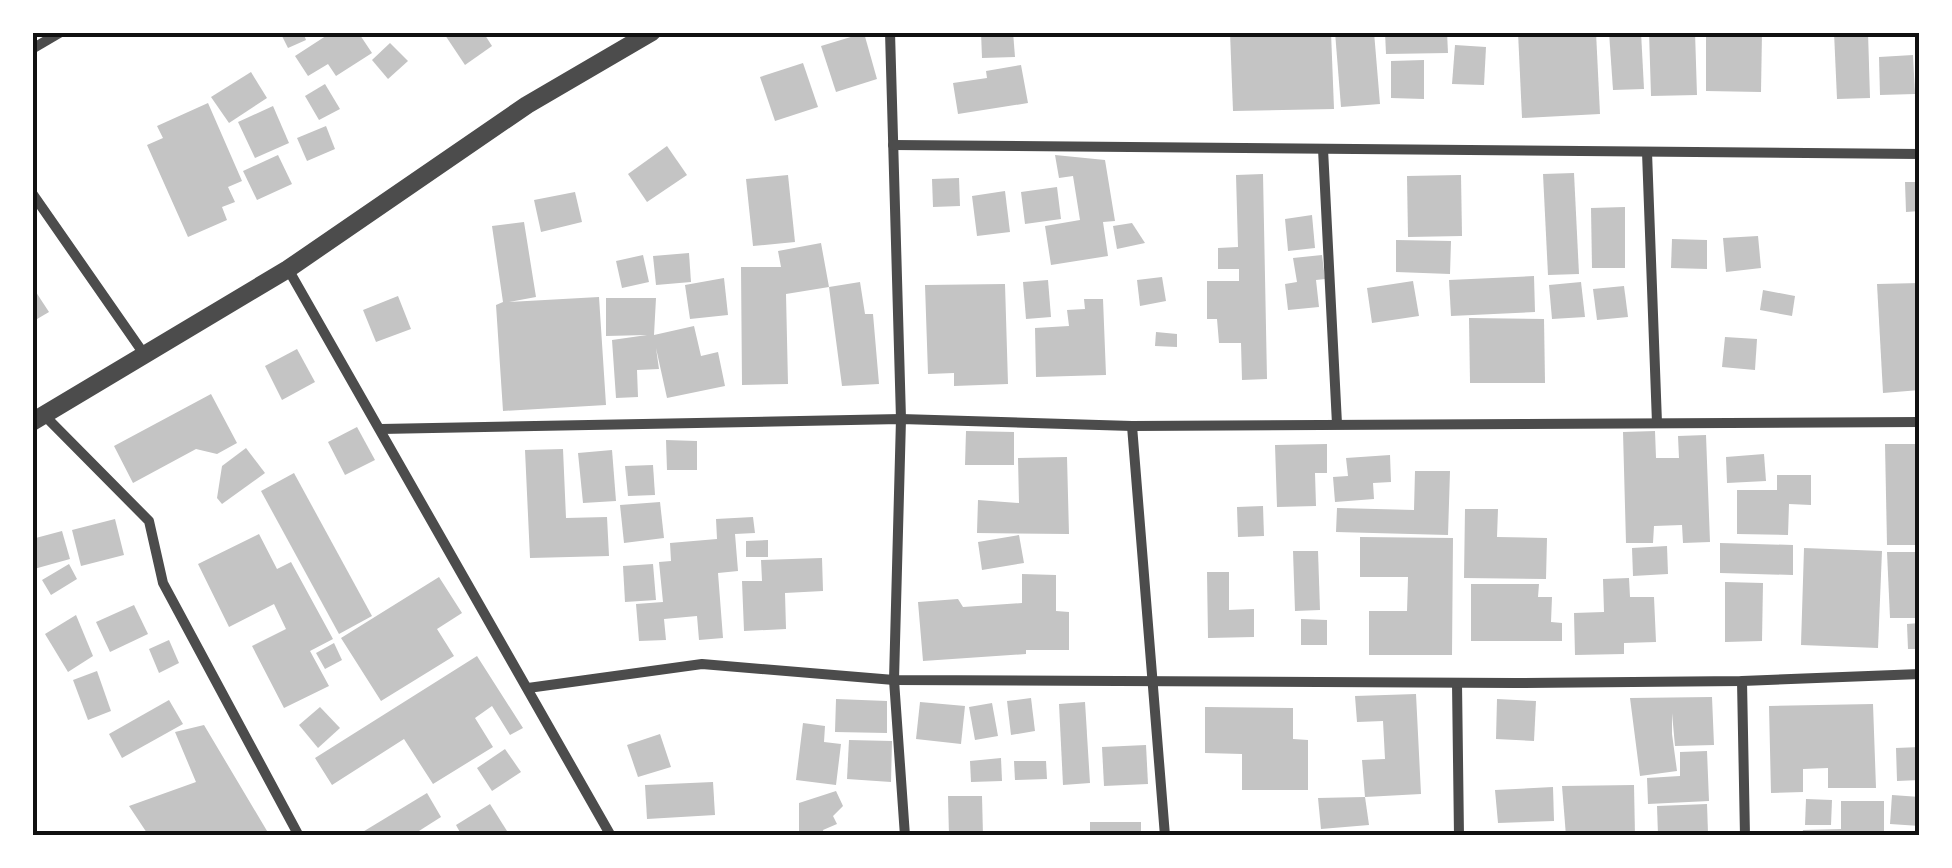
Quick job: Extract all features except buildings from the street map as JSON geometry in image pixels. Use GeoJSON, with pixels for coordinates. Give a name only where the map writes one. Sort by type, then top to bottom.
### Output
{"type":"FeatureCollection","features":[{"type":"Feature","properties":{"kind":"street"},"geometry":{"type":"LineString","coordinates":[[32,49],[61,32]]}},
{"type":"Feature","properties":{"kind":"street"},"geometry":{"type":"LineString","coordinates":[[299,836],[163,583],[149,521],[38,418],[288,269],[527,105],[652,32]]}},
{"type":"Feature","properties":{"kind":"street"},"geometry":{"type":"LineString","coordinates":[[890,32],[901,418],[894,680],[905,836]]}},
{"type":"Feature","properties":{"kind":"street"},"geometry":{"type":"LineString","coordinates":[[894,145],[1920,154]]}},
{"type":"Feature","properties":{"kind":"street"},"geometry":{"type":"LineString","coordinates":[[1323,149],[1338,424]]}},
{"type":"Feature","properties":{"kind":"street"},"geometry":{"type":"LineString","coordinates":[[1648,152],[1657,423]]}},
{"type":"Feature","properties":{"kind":"street"},"geometry":{"type":"LineString","coordinates":[[32,194],[144,354]]}},
{"type":"Feature","properties":{"kind":"street"},"geometry":{"type":"LineString","coordinates":[[288,269],[611,836]]}},
{"type":"Feature","properties":{"kind":"street"},"geometry":{"type":"LineString","coordinates":[[381,429],[901,418],[1132,426],[1920,422]]}},
{"type":"Feature","properties":{"kind":"street"},"geometry":{"type":"LineString","coordinates":[[1132,426],[1164,836]]}},
{"type":"Feature","properties":{"kind":"street"},"geometry":{"type":"LineString","coordinates":[[528,688],[702,664],[894,680],[1457,683],[1742,681],[1920,674]]}},
{"type":"Feature","properties":{"kind":"street"},"geometry":{"type":"LineString","coordinates":[[1742,681],[1746,836]]}},
{"type":"Feature","properties":{"kind":"street"},"geometry":{"type":"LineString","coordinates":[[1457,683],[1459,836]]}}]}
